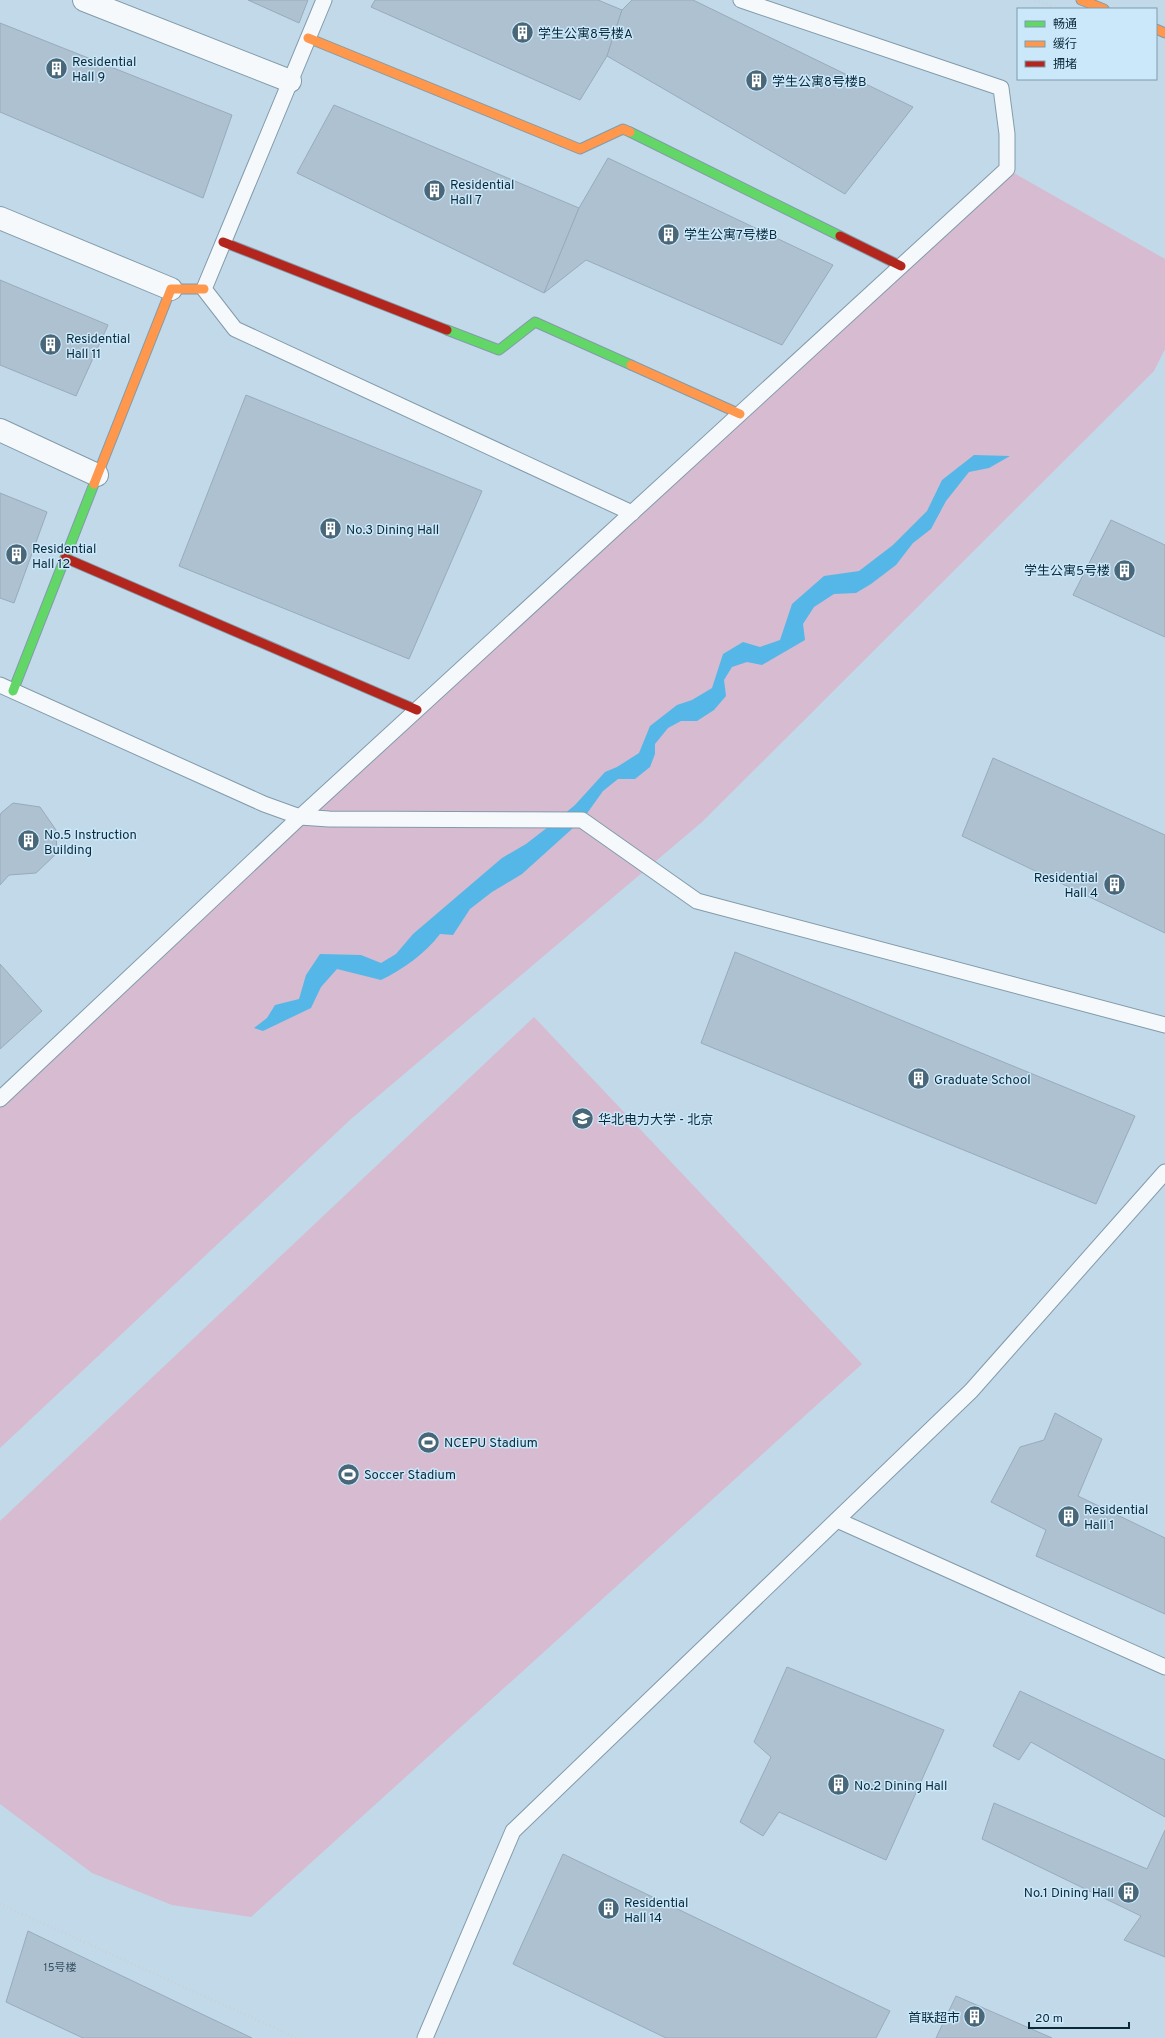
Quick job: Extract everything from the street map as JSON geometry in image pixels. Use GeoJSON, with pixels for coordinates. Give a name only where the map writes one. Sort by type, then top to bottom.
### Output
{"type":"FeatureCollection","features":[{"type":"Feature","properties":{"kind":"street"},"geometry":{"type":"LineString","coordinates":[[84,0],[290,81]]}},
{"type":"Feature","properties":{"kind":"street"},"geometry":{"type":"LineString","coordinates":[[1081,0],[1101,8]]}},
{"type":"Feature","properties":{"kind":"street"},"geometry":{"type":"LineString","coordinates":[[308,38],[580,149],[623,129],[901,266]]}},
{"type":"Feature","properties":{"kind":"street"},"geometry":{"type":"LineString","coordinates":[[0,218],[171,289],[204,289]]}},
{"type":"Feature","properties":{"kind":"street"},"geometry":{"type":"LineString","coordinates":[[223,242],[499,350],[535,322],[740,414]]}},
{"type":"Feature","properties":{"kind":"street"},"geometry":{"type":"LineString","coordinates":[[6,688],[65,558],[171,289]]}},
{"type":"Feature","properties":{"kind":"street"},"geometry":{"type":"LineString","coordinates":[[0,430],[98,475]]}},
{"type":"Feature","properties":{"kind":"street"},"geometry":{"type":"LineString","coordinates":[[65,558],[417,710]]}},
{"type":"Feature","properties":{"kind":"lane"},"geometry":{"type":"LineString","coordinates":[[324,0],[204,289],[235,329],[632,513]]}},
{"type":"Feature","properties":{"kind":"lane"},"geometry":{"type":"LineString","coordinates":[[0,1099],[300,817],[1007,169],[1007,134],[1001,88],[741,0]]}},
{"type":"Feature","properties":{"kind":"lane"},"geometry":{"type":"LineString","coordinates":[[6,688],[264,804],[300,817],[329,819],[582,820],[698,901],[1165,1025]]}},
{"type":"Feature","properties":{"kind":"lane"},"geometry":{"type":"LineString","coordinates":[[425,2038],[514,1830],[972,1392],[1165,1172]]}},
{"type":"Feature","properties":{"kind":"lane"},"geometry":{"type":"LineString","coordinates":[[837,1520],[1165,1667]]}},
{"type":"Feature","properties":{"kind":"path"},"geometry":{"type":"LineString","coordinates":[[1035,0],[1057,8]]}},
{"type":"Feature","properties":{"kind":"path"},"geometry":{"type":"LineString","coordinates":[[0,1904],[297,2038]]}},
{"type":"Feature","properties":{"kind":"shaded area"},"geometry":{"type":"Polygon","coordinates":[[[1007,169],[1165,259],[1165,349],[1154,371],[702,822],[351,1119],[0,1448],[0,1099],[1007,169]]]}},
{"type":"Feature","properties":{"kind":"shaded area","name":"NCEPU Stadium"},"geometry":{"type":"Polygon","coordinates":[[[534,1017],[862,1364],[251,1917],[172,1905],[92,1873],[0,1804],[0,1521],[534,1017]]]}},
{"type":"Feature","properties":{"kind":"water"},"geometry":{"type":"Polygon","coordinates":[[[974,455],[1010,456],[989,468],[969,472],[946,501],[931,529],[913,543],[896,565],[871,584],[856,593],[834,594],[814,607],[803,624],[805,640],[762,665],[747,662],[732,667],[724,680],[726,696],[714,710],[697,721],[681,721],[668,728],[655,744],[655,754],[650,767],[635,779],[618,779],[603,791],[583,819],[522,874],[492,892],[470,909],[453,935],[440,934],[428,948],[413,960],[381,980],[337,969],[321,987],[311,1008],[263,1031],[254,1028],[267,1018],[275,1005],[299,999],[306,975],[320,954],[361,955],[381,963],[396,954],[413,934],[502,858],[526,844],[575,805],[605,772],[617,767],[639,753],[650,726],[677,705],[692,700],[712,688],[723,654],[743,642],[760,647],[780,640],[792,604],[824,576],[859,571],[893,545],[927,511],[942,480],[974,455]]]}},
{"type":"Feature","properties":{"kind":"building"},"geometry":{"type":"Polygon","coordinates":[[[248,0],[308,0],[299,23],[248,0]]]}},
{"type":"Feature","properties":{"kind":"building","name":"学生公寓8号楼A"},"geometry":{"type":"Polygon","coordinates":[[[375,0],[598,0],[622,10],[607,56],[580,100],[371,7],[375,0]]]}},
{"type":"Feature","properties":{"kind":"building","name":"学生公寓8号楼B"},"geometry":{"type":"Polygon","coordinates":[[[632,0],[693,0],[913,107],[845,194],[607,56],[622,10],[632,0]]]}},
{"type":"Feature","properties":{"kind":"building","name":"Residential Hall 9"},"geometry":{"type":"Polygon","coordinates":[[[0,23],[232,115],[203,198],[0,112],[0,23]]]}},
{"type":"Feature","properties":{"kind":"building","name":"Residential Hall 7"},"geometry":{"type":"Polygon","coordinates":[[[334,105],[579,208],[544,293],[297,173],[334,105]]]}},
{"type":"Feature","properties":{"kind":"building","name":"学生公寓7号楼B"},"geometry":{"type":"Polygon","coordinates":[[[608,158],[833,265],[782,345],[586,260],[544,293],[579,208],[608,158]]]}},
{"type":"Feature","properties":{"kind":"building","name":"Residential Hall 11"},"geometry":{"type":"Polygon","coordinates":[[[0,280],[108,325],[76,396],[0,365],[0,280]]]}},
{"type":"Feature","properties":{"kind":"building","name":"No.3 Dining Hall"},"geometry":{"type":"Polygon","coordinates":[[[246,395],[482,491],[409,659],[179,566],[246,395]]]}},
{"type":"Feature","properties":{"kind":"building","name":"Residential Hall 12"},"geometry":{"type":"Polygon","coordinates":[[[0,493],[47,512],[14,603],[0,598],[0,493]]]}},
{"type":"Feature","properties":{"kind":"building","name":"学生公寓5号楼"},"geometry":{"type":"Polygon","coordinates":[[[1111,520],[1165,545],[1165,637],[1073,595],[1111,520]]]}},
{"type":"Feature","properties":{"kind":"building","name":"Residential Hall 4"},"geometry":{"type":"Polygon","coordinates":[[[993,758],[1165,835],[1165,933],[962,836],[993,758]]]}},
{"type":"Feature","properties":{"kind":"building","name":"No.5 Instruction Building"},"geometry":{"type":"Polygon","coordinates":[[[13,803],[40,807],[56,830],[57,853],[36,873],[9,875],[0,885],[0,816],[1,813],[13,803]]]}},
{"type":"Feature","properties":{"kind":"building","name":"Graduate School"},"geometry":{"type":"Polygon","coordinates":[[[735,952],[1135,1116],[1096,1204],[701,1043],[735,952]]]}},
{"type":"Feature","properties":{"kind":"building"},"geometry":{"type":"Polygon","coordinates":[[[0,964],[42,1011],[0,1049],[0,964]]]}},
{"type":"Feature","properties":{"kind":"building","name":"Residential Hall 1"},"geometry":{"type":"Polygon","coordinates":[[[1055,1413],[1102,1439],[1078,1496],[1165,1538],[1165,1614],[1036,1556],[1046,1530],[991,1502],[1020,1447],[1044,1440],[1055,1413]]]}},
{"type":"Feature","properties":{"kind":"building","name":"No.2 Dining Hall"},"geometry":{"type":"Polygon","coordinates":[[[787,1667],[944,1730],[886,1860],[779,1812],[763,1836],[740,1822],[771,1757],[754,1742],[787,1667]]]}},
{"type":"Feature","properties":{"kind":"building"},"geometry":{"type":"Polygon","coordinates":[[[1020,1691],[1165,1760],[1165,1817],[1031,1742],[1019,1760],[993,1746],[1020,1691]]]}},
{"type":"Feature","properties":{"kind":"building","name":"No.1 Dining Hall"},"geometry":{"type":"Polygon","coordinates":[[[994,1803],[1147,1869],[1165,1830],[1165,1957],[1124,1940],[1141,1916],[982,1839],[994,1803]]]}},
{"type":"Feature","properties":{"kind":"building","name":"Residential Hall 14"},"geometry":{"type":"Polygon","coordinates":[[[563,1854],[890,2011],[876,2038],[666,2038],[513,1964],[563,1854]]]}},
{"type":"Feature","properties":{"kind":"building"},"geometry":{"type":"Polygon","coordinates":[[[28,1931],[252,2038],[83,2038],[6,2002],[28,1931]]]}},
{"type":"Feature","properties":{"kind":"building","name":"首联超市"},"geometry":{"type":"Polygon","coordinates":[[[956,1996],[1052,2038],[936,2038],[956,1996]]]}},
{"type":"Feature","properties":{"kind":"traffic: fast"},"geometry":{"type":"LineString","coordinates":[[630,132],[840,236]]}},
{"type":"Feature","properties":{"kind":"traffic: fast"},"geometry":{"type":"LineString","coordinates":[[447,330],[499,350],[535,322],[631,365]]}},
{"type":"Feature","properties":{"kind":"traffic: fast"},"geometry":{"type":"LineString","coordinates":[[13,691],[94,484]]}},
{"type":"Feature","properties":{"kind":"traffic: slow"},"geometry":{"type":"LineString","coordinates":[[1081,0],[1101,8]]}},
{"type":"Feature","properties":{"kind":"traffic: slow"},"geometry":{"type":"LineString","coordinates":[[1157,29],[1165,33]]}},
{"type":"Feature","properties":{"kind":"traffic: slow"},"geometry":{"type":"LineString","coordinates":[[308,38],[580,149],[623,129],[630,132]]}},
{"type":"Feature","properties":{"kind":"traffic: slow"},"geometry":{"type":"LineString","coordinates":[[94,484],[171,289],[204,289]]}},
{"type":"Feature","properties":{"kind":"traffic: slow"},"geometry":{"type":"LineString","coordinates":[[631,365],[740,414]]}},
{"type":"Feature","properties":{"kind":"traffic: jam"},"geometry":{"type":"LineString","coordinates":[[840,236],[901,266]]}},
{"type":"Feature","properties":{"kind":"traffic: jam"},"geometry":{"type":"LineString","coordinates":[[223,242],[447,330]]}},
{"type":"Feature","properties":{"kind":"traffic: jam"},"geometry":{"type":"LineString","coordinates":[[65,558],[417,710]]}},
{"type":"Feature","properties":{"kind":"place","name":"学生公寓8号楼A"},"geometry":{"type":"Point","coordinates":[522,33]}},
{"type":"Feature","properties":{"kind":"place","name":"Residential Hall 9"},"geometry":{"type":"Point","coordinates":[57,68]}},
{"type":"Feature","properties":{"kind":"place","name":"学生公寓8号楼B"},"geometry":{"type":"Point","coordinates":[756,81]}},
{"type":"Feature","properties":{"kind":"place","name":"Residential Hall 7"},"geometry":{"type":"Point","coordinates":[435,191]}},
{"type":"Feature","properties":{"kind":"place","name":"学生公寓7号楼B"},"geometry":{"type":"Point","coordinates":[668,234]}},
{"type":"Feature","properties":{"kind":"place","name":"Residential Hall 11"},"geometry":{"type":"Point","coordinates":[50,345]}},
{"type":"Feature","properties":{"kind":"place","name":"No.3 Dining Hall"},"geometry":{"type":"Point","coordinates":[330,529]}},
{"type":"Feature","properties":{"kind":"place","name":"Residential Hall 12"},"geometry":{"type":"Point","coordinates":[16,555]}},
{"type":"Feature","properties":{"kind":"place","name":"学生公寓5号楼"},"geometry":{"type":"Point","coordinates":[1125,570]}},
{"type":"Feature","properties":{"kind":"place","name":"No.5 Instruction Building"},"geometry":{"type":"Point","coordinates":[28,841]}},
{"type":"Feature","properties":{"kind":"place","name":"Residential Hall 4"},"geometry":{"type":"Point","coordinates":[1114,884]}},
{"type":"Feature","properties":{"kind":"place","name":"Graduate School"},"geometry":{"type":"Point","coordinates":[918,1079]}},
{"type":"Feature","properties":{"kind":"place","name":"华北电力大学 - 北京"},"geometry":{"type":"Point","coordinates":[582,1119]}},
{"type":"Feature","properties":{"kind":"place","name":"NCEPU Stadium"},"geometry":{"type":"Point","coordinates":[429,1442]}},
{"type":"Feature","properties":{"kind":"place","name":"Soccer Stadium"},"geometry":{"type":"Point","coordinates":[349,1474]}},
{"type":"Feature","properties":{"kind":"place","name":"Residential Hall 1"},"geometry":{"type":"Point","coordinates":[1069,1516]}},
{"type":"Feature","properties":{"kind":"place","name":"No.2 Dining Hall"},"geometry":{"type":"Point","coordinates":[838,1785]}},
{"type":"Feature","properties":{"kind":"place","name":"No.1 Dining Hall"},"geometry":{"type":"Point","coordinates":[1129,1892]}},
{"type":"Feature","properties":{"kind":"place","name":"Residential Hall 14"},"geometry":{"type":"Point","coordinates":[608,1909]}},
{"type":"Feature","properties":{"kind":"place","name":"首联超市"},"geometry":{"type":"Point","coordinates":[975,2017]}}]}
